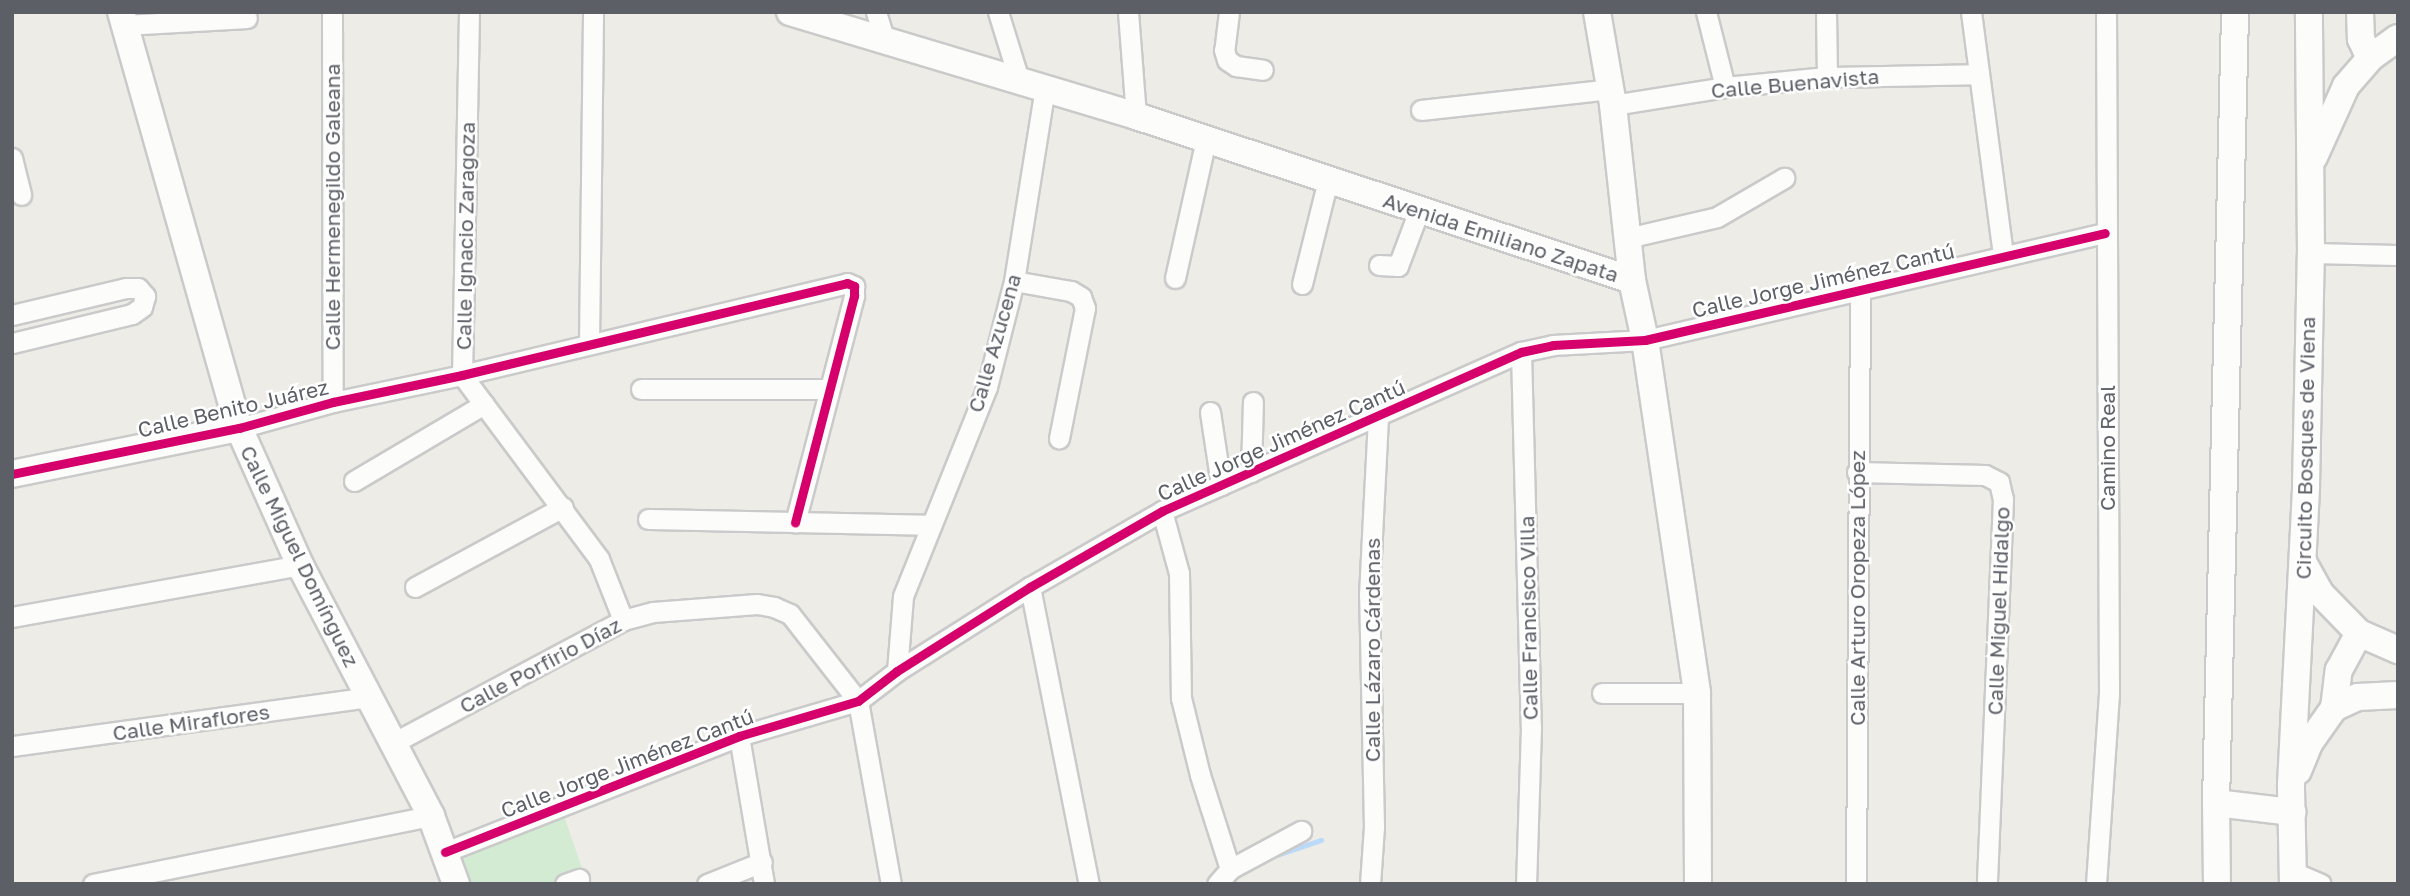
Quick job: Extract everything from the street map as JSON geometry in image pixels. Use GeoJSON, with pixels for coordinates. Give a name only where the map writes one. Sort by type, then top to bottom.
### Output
{"type":"FeatureCollection","features":[{"type":"Feature","properties":{"kind":"street","name":"Calle Hermenegildo Galeana"},"geometry":{"type":"LineString","coordinates":[[332,12],[333,402]]}},
{"type":"Feature","properties":{"kind":"street","name":"Calle Ignacio Zaragoza"},"geometry":{"type":"LineString","coordinates":[[469,12],[462,375],[563,507],[598,559],[623,620]]}},
{"type":"Feature","properties":{"kind":"street"},"geometry":{"type":"LineString","coordinates":[[589,344],[593,12]]}},
{"type":"Feature","properties":{"kind":"street","name":"Avenida Emiliano Zapata"},"geometry":{"type":"LineString","coordinates":[[790,12],[1136,116],[1632,280],[1644,340],[1697,693],[1698,884]]}},
{"type":"Feature","properties":{"kind":"street"},"geometry":{"type":"LineString","coordinates":[[876,12],[885,41]]}},
{"type":"Feature","properties":{"kind":"street"},"geometry":{"type":"LineString","coordinates":[[998,12],[1019,80]]}},
{"type":"Feature","properties":{"kind":"street"},"geometry":{"type":"LineString","coordinates":[[1129,12],[1136,116]]}},
{"type":"Feature","properties":{"kind":"street"},"geometry":{"type":"LineString","coordinates":[[1229,12],[1224,50],[1227,60],[1236,66],[1263,70]]}},
{"type":"Feature","properties":{"kind":"street"},"geometry":{"type":"LineString","coordinates":[[1597,12],[1612,97],[1632,280]]}},
{"type":"Feature","properties":{"kind":"street"},"geometry":{"type":"LineString","coordinates":[[1706,12],[1725,87]]}},
{"type":"Feature","properties":{"kind":"street"},"geometry":{"type":"LineString","coordinates":[[1826,12],[1827,76]]}},
{"type":"Feature","properties":{"kind":"street"},"geometry":{"type":"LineString","coordinates":[[1971,12],[2003,254]]}},
{"type":"Feature","properties":{"kind":"street","name":"Camino Real"},"geometry":{"type":"LineString","coordinates":[[2096,884],[2109,694],[2106,12]]}},
{"type":"Feature","properties":{"kind":"street"},"geometry":{"type":"LineString","coordinates":[[2217,884],[2216,803],[2235,12]]}},
{"type":"Feature","properties":{"kind":"street","name":"Circuito Bosques de Viena"},"geometry":{"type":"LineString","coordinates":[[2293,878],[2291,799],[2303,562],[2311,253],[2309,12]]}},
{"type":"Feature","properties":{"kind":"street"},"geometry":{"type":"LineString","coordinates":[[2360,12],[2361,39],[2370,58]]}},
{"type":"Feature","properties":{"kind":"street"},"geometry":{"type":"LineString","coordinates":[[123,19],[247,18]]}},
{"type":"Feature","properties":{"kind":"street","name":"Calle Miguel Domínguez"},"geometry":{"type":"LineString","coordinates":[[123,19],[239,428],[300,565],[431,816],[456,884]]}},
{"type":"Feature","properties":{"kind":"street"},"geometry":{"type":"LineString","coordinates":[[2309,171],[2325,127],[2346,86],[2370,58],[2398,38]]}},
{"type":"Feature","properties":{"kind":"street","name":"Calle Buenavista"},"geometry":{"type":"LineString","coordinates":[[1421,110],[1612,97],[1827,76],[1979,74]]}},
{"type":"Feature","properties":{"kind":"street","name":"Calle Azucena"},"geometry":{"type":"LineString","coordinates":[[897,671],[903,596],[929,525],[987,387],[1014,281],[1045,88]]}},
{"type":"Feature","properties":{"kind":"street"},"geometry":{"type":"LineString","coordinates":[[1175,278],[1206,139]]}},
{"type":"Feature","properties":{"kind":"street"},"geometry":{"type":"LineString","coordinates":[[12,158],[21,195]]}},
{"type":"Feature","properties":{"kind":"street"},"geometry":{"type":"LineString","coordinates":[[1627,237],[1717,217],[1784,178]]}},
{"type":"Feature","properties":{"kind":"street"},"geometry":{"type":"LineString","coordinates":[[1302,284],[1328,180]]}},
{"type":"Feature","properties":{"kind":"street"},"geometry":{"type":"LineString","coordinates":[[1379,265],[1398,266],[1419,210]]}},
{"type":"Feature","properties":{"kind":"street","name":"Calle Jorge Jiménez Cantú"},"geometry":{"type":"LineString","coordinates":[[445,852],[739,736],[858,701],[897,671],[1030,587],[1162,511],[1521,352],[1553,345],[1644,340],[1860,292],[2003,254],[2105,233]]}},
{"type":"Feature","properties":{"kind":"street"},"geometry":{"type":"LineString","coordinates":[[2311,253],[2398,255]]}},
{"type":"Feature","properties":{"kind":"street"},"geometry":{"type":"LineString","coordinates":[[1014,281],[1071,291],[1081,297],[1085,308],[1059,438]]}},
{"type":"Feature","properties":{"kind":"street","name":"Calle Benito Juárez"},"geometry":{"type":"LineString","coordinates":[[12,473],[239,428],[333,402],[462,375],[847,283],[854,286],[854,296],[830,388]]}},
{"type":"Feature","properties":{"kind":"street"},"geometry":{"type":"LineString","coordinates":[[12,315],[126,288],[138,288],[145,296],[142,307],[132,314],[12,343]]}},
{"type":"Feature","properties":{"kind":"street","name":"Calle Arturo Oropeza López"},"geometry":{"type":"LineString","coordinates":[[1856,884],[1860,292]]}},
{"type":"Feature","properties":{"kind":"street","name":"Calle Francisco Villa"},"geometry":{"type":"LineString","coordinates":[[1521,352],[1531,727],[1526,884]]}},
{"type":"Feature","properties":{"kind":"street"},"geometry":{"type":"LineString","coordinates":[[641,389],[830,388],[796,522]]}},
{"type":"Feature","properties":{"kind":"street"},"geometry":{"type":"LineString","coordinates":[[1251,472],[1253,402]]}},
{"type":"Feature","properties":{"kind":"street"},"geometry":{"type":"LineString","coordinates":[[354,481],[484,404]]}},
{"type":"Feature","properties":{"kind":"street"},"geometry":{"type":"LineString","coordinates":[[1210,412],[1221,485]]}},
{"type":"Feature","properties":{"kind":"street","name":"Calle Lázaro Cárdenas"},"geometry":{"type":"LineString","coordinates":[[1370,884],[1374,827],[1369,595],[1378,416]]}},
{"type":"Feature","properties":{"kind":"street","name":"Calle Miguel Hidalgo"},"geometry":{"type":"LineString","coordinates":[[1857,472],[1986,475],[1999,482],[2003,499],[1987,884]]}},
{"type":"Feature","properties":{"kind":"street"},"geometry":{"type":"LineString","coordinates":[[415,587],[563,507]]}},
{"type":"Feature","properties":{"kind":"street"},"geometry":{"type":"LineString","coordinates":[[1162,511],[1179,573],[1181,698],[1229,867]]}},
{"type":"Feature","properties":{"kind":"street"},"geometry":{"type":"LineString","coordinates":[[648,519],[929,525]]}},
{"type":"Feature","properties":{"kind":"street"},"geometry":{"type":"LineString","coordinates":[[2303,562],[2320,593],[2359,633],[2398,650]]}},
{"type":"Feature","properties":{"kind":"street"},"geometry":{"type":"LineString","coordinates":[[12,617],[300,565]]}},
{"type":"Feature","properties":{"kind":"street"},"geometry":{"type":"LineString","coordinates":[[1030,587],[1089,884]]}},
{"type":"Feature","properties":{"kind":"street","name":"Calle Porfirio Díaz"},"geometry":{"type":"LineString","coordinates":[[393,743],[623,620],[653,612],[757,604],[774,607],[790,614],[858,701]]}},
{"type":"Feature","properties":{"kind":"street"},"geometry":{"type":"LineString","coordinates":[[2216,803],[2291,799],[2310,742],[2334,708],[2339,670],[2359,633]]}},
{"type":"Feature","properties":{"kind":"street"},"geometry":{"type":"LineString","coordinates":[[1602,693],[1697,693]]}},
{"type":"Feature","properties":{"kind":"street"},"geometry":{"type":"LineString","coordinates":[[2334,708],[2358,697],[2398,695]]}},
{"type":"Feature","properties":{"kind":"street","name":"Calle Miraflores"},"geometry":{"type":"LineString","coordinates":[[12,746],[369,697]]}},
{"type":"Feature","properties":{"kind":"street"},"geometry":{"type":"LineString","coordinates":[[858,701],[891,884]]}},
{"type":"Feature","properties":{"kind":"street"},"geometry":{"type":"LineString","coordinates":[[739,736],[764,884]]}},
{"type":"Feature","properties":{"kind":"street"},"geometry":{"type":"LineString","coordinates":[[93,884],[431,816]]}},
{"type":"Feature","properties":{"kind":"street"},"geometry":{"type":"LineString","coordinates":[[1217,884],[1229,867],[1301,831]]}},
{"type":"Feature","properties":{"kind":"street"},"geometry":{"type":"LineString","coordinates":[[707,884],[762,862]]}},
{"type":"Feature","properties":{"kind":"street"},"geometry":{"type":"LineString","coordinates":[[2293,878],[2321,884]]}},
{"type":"Feature","properties":{"kind":"green space"},"geometry":{"type":"Polygon","coordinates":[[[564,816],[584,874],[550,884],[463,884],[454,862],[564,816]]]}},
{"type":"Feature","properties":{"kind":"waterway"},"geometry":{"type":"LineString","coordinates":[[1271,857],[1321,840]]}},
{"type":"Feature","properties":{"kind":"cycle path"},"geometry":{"type":"LineString","coordinates":[[445,852],[739,736],[858,701],[897,671],[1030,587],[1162,511],[1521,352],[1553,345],[1645,340],[2105,233]]}},
{"type":"Feature","properties":{"kind":"cycle path"},"geometry":{"type":"LineString","coordinates":[[12,474],[239,428],[333,402],[462,375],[847,283],[854,286],[854,296],[795,522]]}}]}
